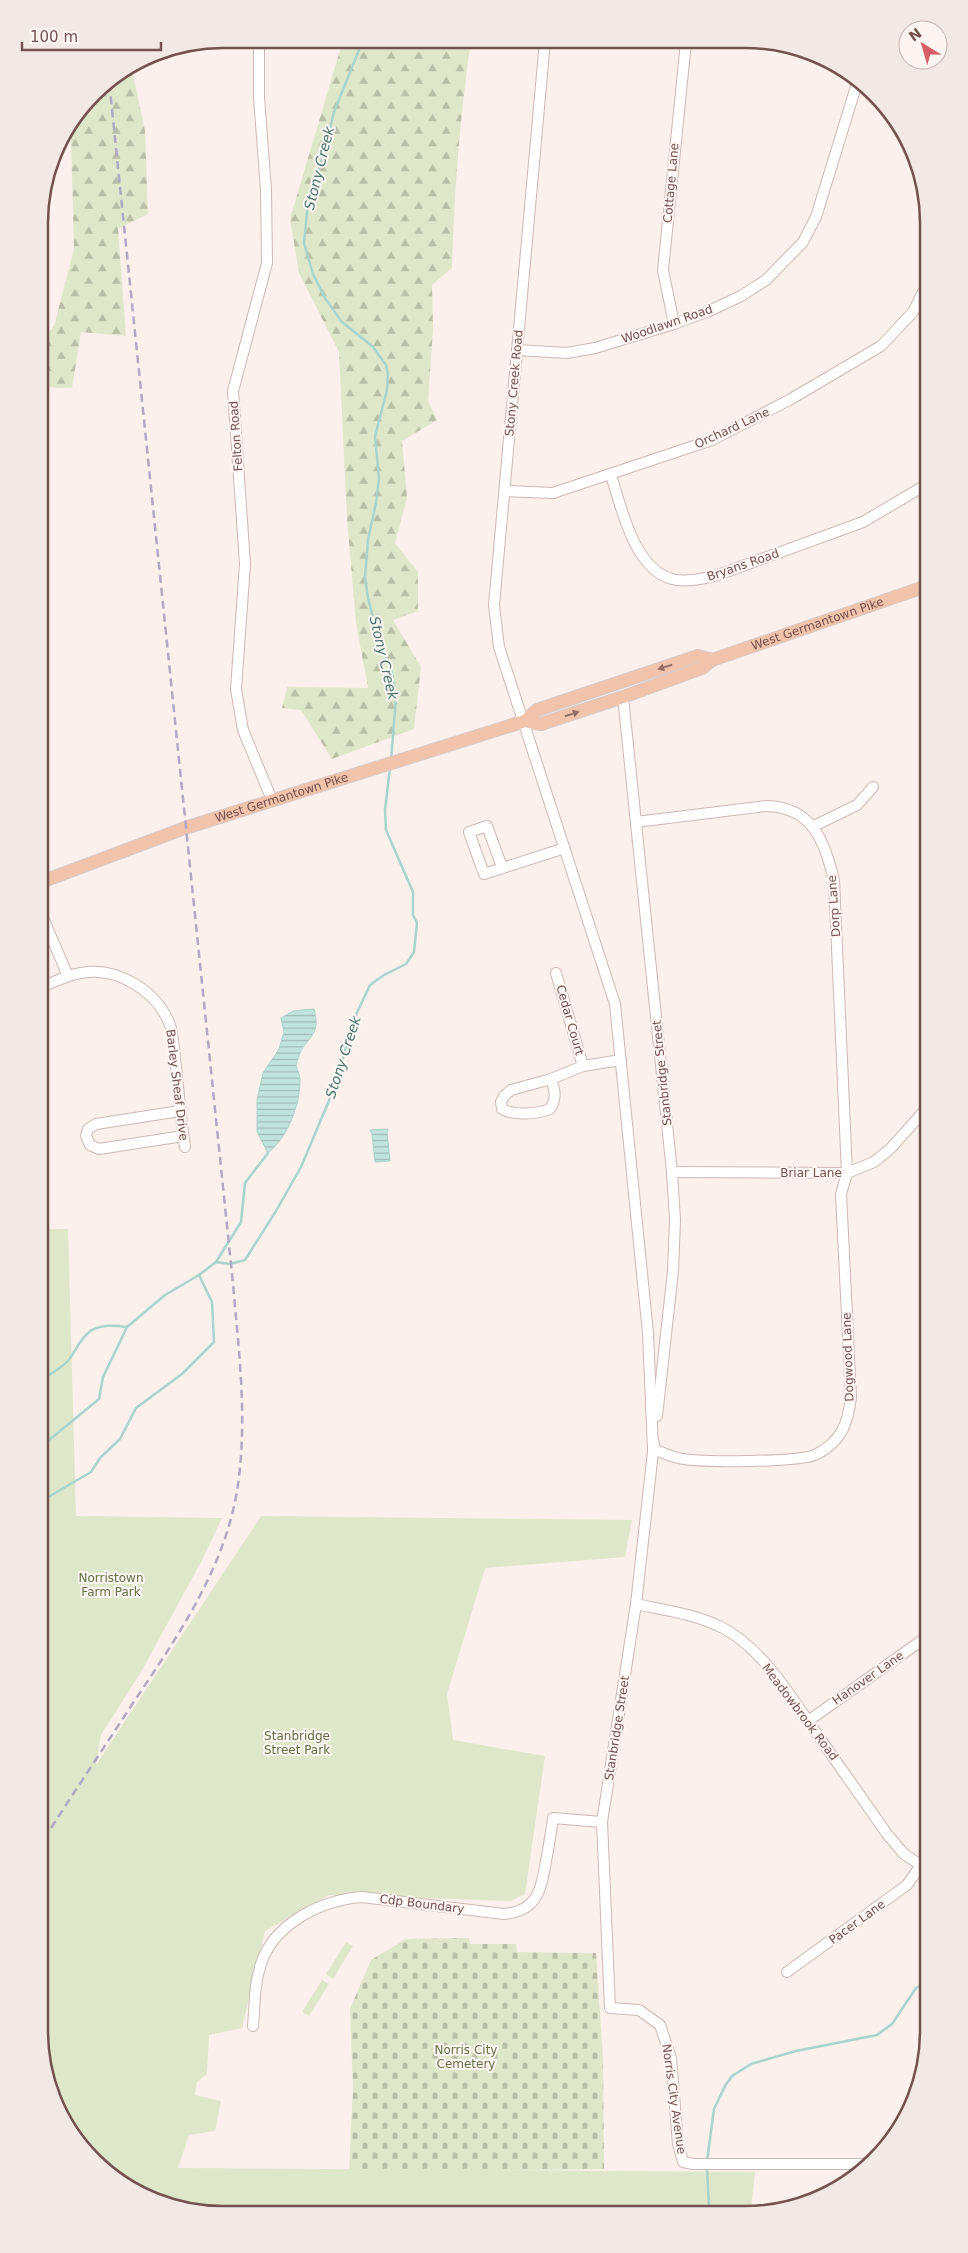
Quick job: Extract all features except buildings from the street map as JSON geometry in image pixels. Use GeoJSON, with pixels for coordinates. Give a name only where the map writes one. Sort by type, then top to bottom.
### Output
{"type":"FeatureCollection","features":[{"type":"Feature","properties":{"kind":"main road","name":"West Germantown Pike"},"geometry":{"type":"LineString","coordinates":[[524,721],[541,724],[623,697],[702,668],[712,660],[921,588]]}},
{"type":"Feature","properties":{"kind":"main road","name":"West Germantown Pike"},"geometry":{"type":"LineString","coordinates":[[48,879],[186,828],[524,721],[537,710],[698,656],[712,660]]}},
{"type":"Feature","properties":{"kind":"street","name":"Felton Road"},"geometry":{"type":"LineString","coordinates":[[259,48],[259,97],[266,190],[267,262],[234,392],[245,564],[236,689],[242,730],[272,800]]}},
{"type":"Feature","properties":{"kind":"street","name":"Stony Creek Road"},"geometry":{"type":"LineString","coordinates":[[524,721],[499,647],[494,605],[544,48]]}},
{"type":"Feature","properties":{"kind":"street","name":"Cottage Lane"},"geometry":{"type":"LineString","coordinates":[[674,324],[663,270],[685,48]]}},
{"type":"Feature","properties":{"kind":"street","name":"Woodlawn Road"},"geometry":{"type":"LineString","coordinates":[[517,350],[567,353],[595,348],[674,324],[741,296],[766,280],[803,242],[816,217],[856,87]]}},
{"type":"Feature","properties":{"kind":"street","name":"Orchard Lane"},"geometry":{"type":"LineString","coordinates":[[505,491],[553,493],[712,440],[836,374],[881,346],[913,312],[921,296]]}},
{"type":"Feature","properties":{"kind":"street","name":"Bryans Road"},"geometry":{"type":"LineString","coordinates":[[611,475],[636,547],[657,571],[671,579],[683,580],[700,579],[718,574],[840,531],[878,514],[921,488]]}},
{"type":"Feature","properties":{"kind":"street","name":"Stanbridge Street"},"geometry":{"type":"LineString","coordinates":[[610,2008],[602,1822],[636,1604],[673,1271],[675,1220],[672,1172],[623,697]]}},
{"type":"Feature","properties":{"kind":"street","name":"Stanbridge Street"},"geometry":{"type":"LineString","coordinates":[[524,721],[615,1004],[648,1334],[653,1449]]}},
{"type":"Feature","properties":{"kind":"street"},"geometry":{"type":"LineString","coordinates":[[636,822],[766,806],[783,806],[814,826],[857,805],[873,787]]}},
{"type":"Feature","properties":{"kind":"street"},"geometry":{"type":"LineString","coordinates":[[502,867],[487,826],[469,832],[484,874],[566,848]]}},
{"type":"Feature","properties":{"kind":"street","name":"Dorp Lane"},"geometry":{"type":"LineString","coordinates":[[814,826],[822,839],[834,880],[847,1173]]}},
{"type":"Feature","properties":{"kind":"street"},"geometry":{"type":"LineString","coordinates":[[48,929],[68,976]]}},
{"type":"Feature","properties":{"kind":"street","name":"Barley Sheaf Drive"},"geometry":{"type":"LineString","coordinates":[[48,984],[68,976],[90,972],[121,978],[143,989],[153,999],[164,1014],[172,1033],[184,1141],[99,1149],[90,1145],[86,1136],[88,1128],[96,1124],[180,1111]]}},
{"type":"Feature","properties":{"kind":"street","name":"Cedar Court"},"geometry":{"type":"LineString","coordinates":[[556,973],[583,1066]]}},
{"type":"Feature","properties":{"kind":"street"},"geometry":{"type":"LineString","coordinates":[[550,1079],[556,1094],[550,1109],[517,1114],[508,1113],[502,1108],[501,1102],[504,1096],[511,1090],[550,1079],[583,1066],[621,1060]]}},
{"type":"Feature","properties":{"kind":"street","name":"Briar Lane"},"geometry":{"type":"LineString","coordinates":[[672,1172],[847,1173],[874,1162],[890,1149],[921,1115]]}},
{"type":"Feature","properties":{"kind":"street","name":"Dogwood Lane"},"geometry":{"type":"LineString","coordinates":[[653,1449],[679,1459],[707,1461],[799,1459],[814,1455],[840,1435],[848,1420],[851,1396],[840,1194],[847,1173]]}},
{"type":"Feature","properties":{"kind":"street","name":"Meadowbrook Road"},"geometry":{"type":"LineString","coordinates":[[636,1604],[704,1620],[721,1627],[740,1639],[777,1678],[887,1834],[904,1854],[920,1865]]}},
{"type":"Feature","properties":{"kind":"street","name":"Hanover Lane"},"geometry":{"type":"LineString","coordinates":[[808,1721],[920,1642]]}},
{"type":"Feature","properties":{"kind":"street","name":"Cdp Boundary"},"geometry":{"type":"LineString","coordinates":[[253,2026],[256,1981],[262,1962],[275,1940],[292,1922],[303,1915],[315,1908],[340,1900],[362,1897],[513,1914],[534,1902],[541,1888],[553,1818],[602,1822]]}},
{"type":"Feature","properties":{"kind":"street","name":"Pacer Lane"},"geometry":{"type":"LineString","coordinates":[[787,1972],[907,1886],[920,1872]]}},
{"type":"Feature","properties":{"kind":"street","name":"Norris City Avenue"},"geometry":{"type":"LineString","coordinates":[[610,2008],[639,2010],[660,2025],[671,2058],[678,2144],[683,2162],[693,2164],[858,2164]]}},
{"type":"Feature","properties":{"kind":"green space"},"geometry":{"type":"Polygon","coordinates":[[[341,48],[470,48],[458,154],[452,268],[432,285],[433,329],[428,401],[437,420],[402,441],[407,498],[395,543],[418,572],[418,611],[393,620],[421,667],[414,729],[332,759],[301,710],[282,708],[287,687],[368,688],[356,623],[347,519],[339,352],[299,273],[290,219],[341,48]]]}},
{"type":"Feature","properties":{"kind":"green space"},"geometry":{"type":"Polygon","coordinates":[[[133,73],[145,130],[148,214],[118,229],[126,336],[81,332],[72,388],[48,387],[48,333],[54,326],[74,249],[71,138],[77,125],[91,107],[107,91],[133,73]]]}},
{"type":"Feature","properties":{"kind":"green space","name":"Stanbridge Street Park"},"geometry":{"type":"Polygon","coordinates":[[[48,1229],[68,1229],[76,1516],[222,1518],[201,1562],[141,1672],[101,1735],[96,1765],[261,1516],[632,1520],[625,1557],[485,1568],[447,1694],[453,1740],[545,1756],[525,1894],[511,1901],[329,1895],[265,1931],[242,2028],[209,2035],[207,2074],[197,2082],[195,2095],[221,2101],[215,2131],[189,2135],[178,2168],[755,2172],[751,2206],[746,2206],[222,2206],[188,2202],[166,2196],[145,2187],[125,2176],[107,2162],[77,2128],[61,2098],[53,2076],[49,2054],[48,2031],[48,1229]]]}},
{"type":"Feature","properties":{"kind":"green space","name":"Norris City Cemetery"},"geometry":{"type":"Polygon","coordinates":[[[469,1938],[470,1944],[516,1944],[517,1952],[596,1953],[603,2059],[604,2169],[349,2172],[353,2087],[350,2009],[371,1960],[406,1939],[469,1938]]]}},
{"type":"Feature","properties":{"kind":"green space"},"geometry":{"type":"Polygon","coordinates":[[[346,1942],[353,1946],[333,1979],[326,1974],[346,1942]]]}},
{"type":"Feature","properties":{"kind":"green space"},"geometry":{"type":"Polygon","coordinates":[[[322,1980],[329,1984],[309,2016],[302,2012],[322,1980]]]}},
{"type":"Feature","properties":{"kind":"water"},"geometry":{"type":"Polygon","coordinates":[[[314,1009],[315,1029],[301,1050],[296,1065],[300,1080],[298,1100],[292,1120],[281,1138],[268,1153],[257,1132],[257,1100],[263,1073],[279,1049],[284,1032],[281,1018],[293,1011],[314,1009]]]}},
{"type":"Feature","properties":{"kind":"water"},"geometry":{"type":"Polygon","coordinates":[[[388,1129],[390,1161],[375,1162],[370,1130],[388,1129]]]}},
{"type":"Feature","properties":{"kind":"waterway","name":"Stony Creek"},"geometry":{"type":"LineString","coordinates":[[360,48],[334,112],[323,157],[308,202],[304,243],[313,274],[325,298],[341,321],[373,347],[386,365],[388,374],[387,390],[375,436],[379,478],[368,540],[365,577],[368,598],[377,632],[392,673],[396,698],[391,760]]}},
{"type":"Feature","properties":{"kind":"waterway","name":"Stony Creek"},"geometry":{"type":"LineString","coordinates":[[48,1376],[66,1363],[82,1340],[93,1330],[106,1326],[127,1327],[165,1295],[199,1275],[216,1262],[230,1264],[245,1260],[301,1167],[336,1084],[353,1021],[370,985],[384,975],[406,964],[414,952],[417,923],[413,915],[413,892],[386,830],[385,810],[390,768]]}},
{"type":"Feature","properties":{"kind":"waterway","name":"Stony Creek"},"geometry":{"type":"LineString","coordinates":[[216,1262],[241,1222],[245,1183],[268,1153]]}},
{"type":"Feature","properties":{"kind":"waterway","name":"Stony Creek"},"geometry":{"type":"LineString","coordinates":[[48,1497],[91,1472],[100,1458],[120,1439],[136,1408],[182,1374],[214,1342],[212,1302],[199,1275]]}},
{"type":"Feature","properties":{"kind":"waterway","name":"Stony Creek"},"geometry":{"type":"LineString","coordinates":[[48,1441],[99,1399],[103,1377],[127,1327]]}},
{"type":"Feature","properties":{"kind":"waterway"},"geometry":{"type":"LineString","coordinates":[[707,2161],[714,2109],[732,2076],[751,2064],[796,2051],[877,2035],[892,2024],[916,1988],[920,1986]]}},
{"type":"Feature","properties":{"kind":"waterway"},"geometry":{"type":"LineString","coordinates":[[707,2167],[709,2206]]}},
{"type":"Feature","properties":{"kind":"railway"},"geometry":{"type":"LineString","coordinates":[[48,1833],[183,1626],[210,1575],[222,1548],[231,1520],[237,1491],[242,1439],[240,1362],[233,1284],[110,89]]}},
{"type":"Feature","properties":{"kind":"park label","name":"Norristown Farm Park"},"geometry":{"type":"Point","coordinates":[111,1585]}}]}
